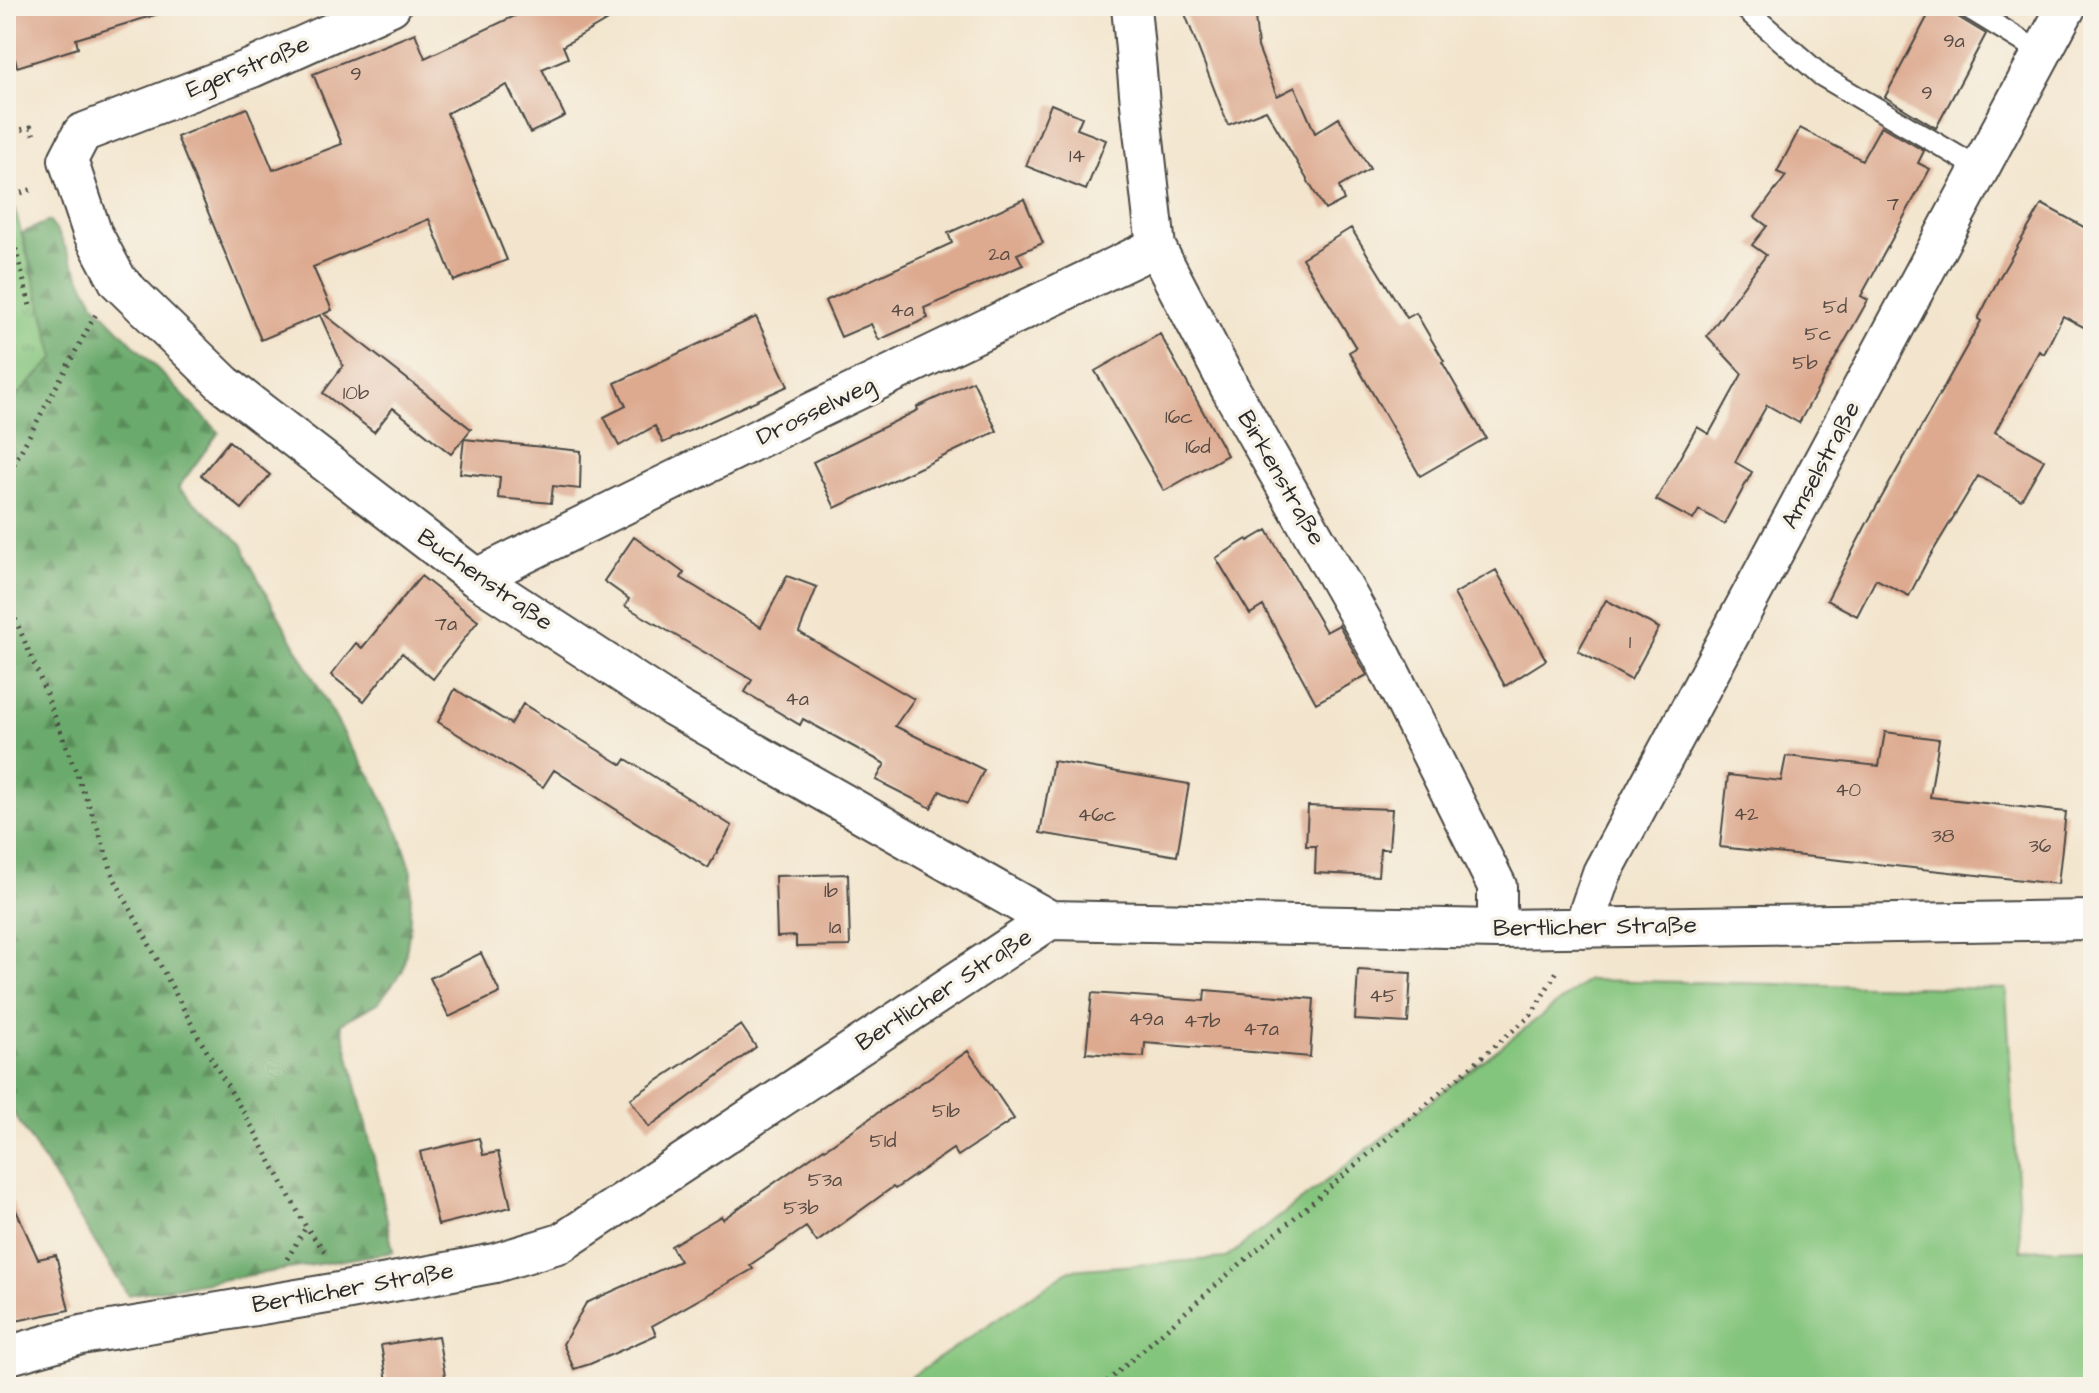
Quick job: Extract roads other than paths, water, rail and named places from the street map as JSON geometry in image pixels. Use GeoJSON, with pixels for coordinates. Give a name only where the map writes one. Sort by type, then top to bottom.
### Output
{"type":"FeatureCollection","features":[{"type":"Feature","properties":{"kind":"street","name":"Egerstraße"},"geometry":{"type":"LineString","coordinates":[[104,124],[252,68],[391,6]]}},
{"type":"Feature","properties":{"kind":"street","name":"Birkenstraße"},"geometry":{"type":"LineString","coordinates":[[1131,6],[1156,247],[1231,390],[1382,656],[1497,886],[1497,929]]}},
{"type":"Feature","properties":{"kind":"street","name":"Amselstraße"},"geometry":{"type":"LineString","coordinates":[[1583,928],[1602,873],[2067,6]]}},
{"type":"Feature","properties":{"kind":"street","name":"Buchenstraße"},"geometry":{"type":"LineString","coordinates":[[104,124],[82,133],[68,160],[92,232],[118,281],[224,384],[476,578],[674,707],[1050,920]]}},
{"type":"Feature","properties":{"kind":"street","name":"Drosselweg"},"geometry":{"type":"LineString","coordinates":[[476,578],[1156,247]]}},
{"type":"Feature","properties":{"kind":"street","name":"Bertlicher Straße"},"geometry":{"type":"LineString","coordinates":[[6,1356],[81,1335],[495,1263],[561,1243],[1050,920],[1497,929],[2093,920]]}},
{"type":"Feature","properties":{"kind":"lane"},"geometry":{"type":"LineString","coordinates":[[1742,6],[1822,76],[1980,169]]}},
{"type":"Feature","properties":{"kind":"lane"},"geometry":{"type":"LineString","coordinates":[[1965,6],[2042,53]]}}]}
